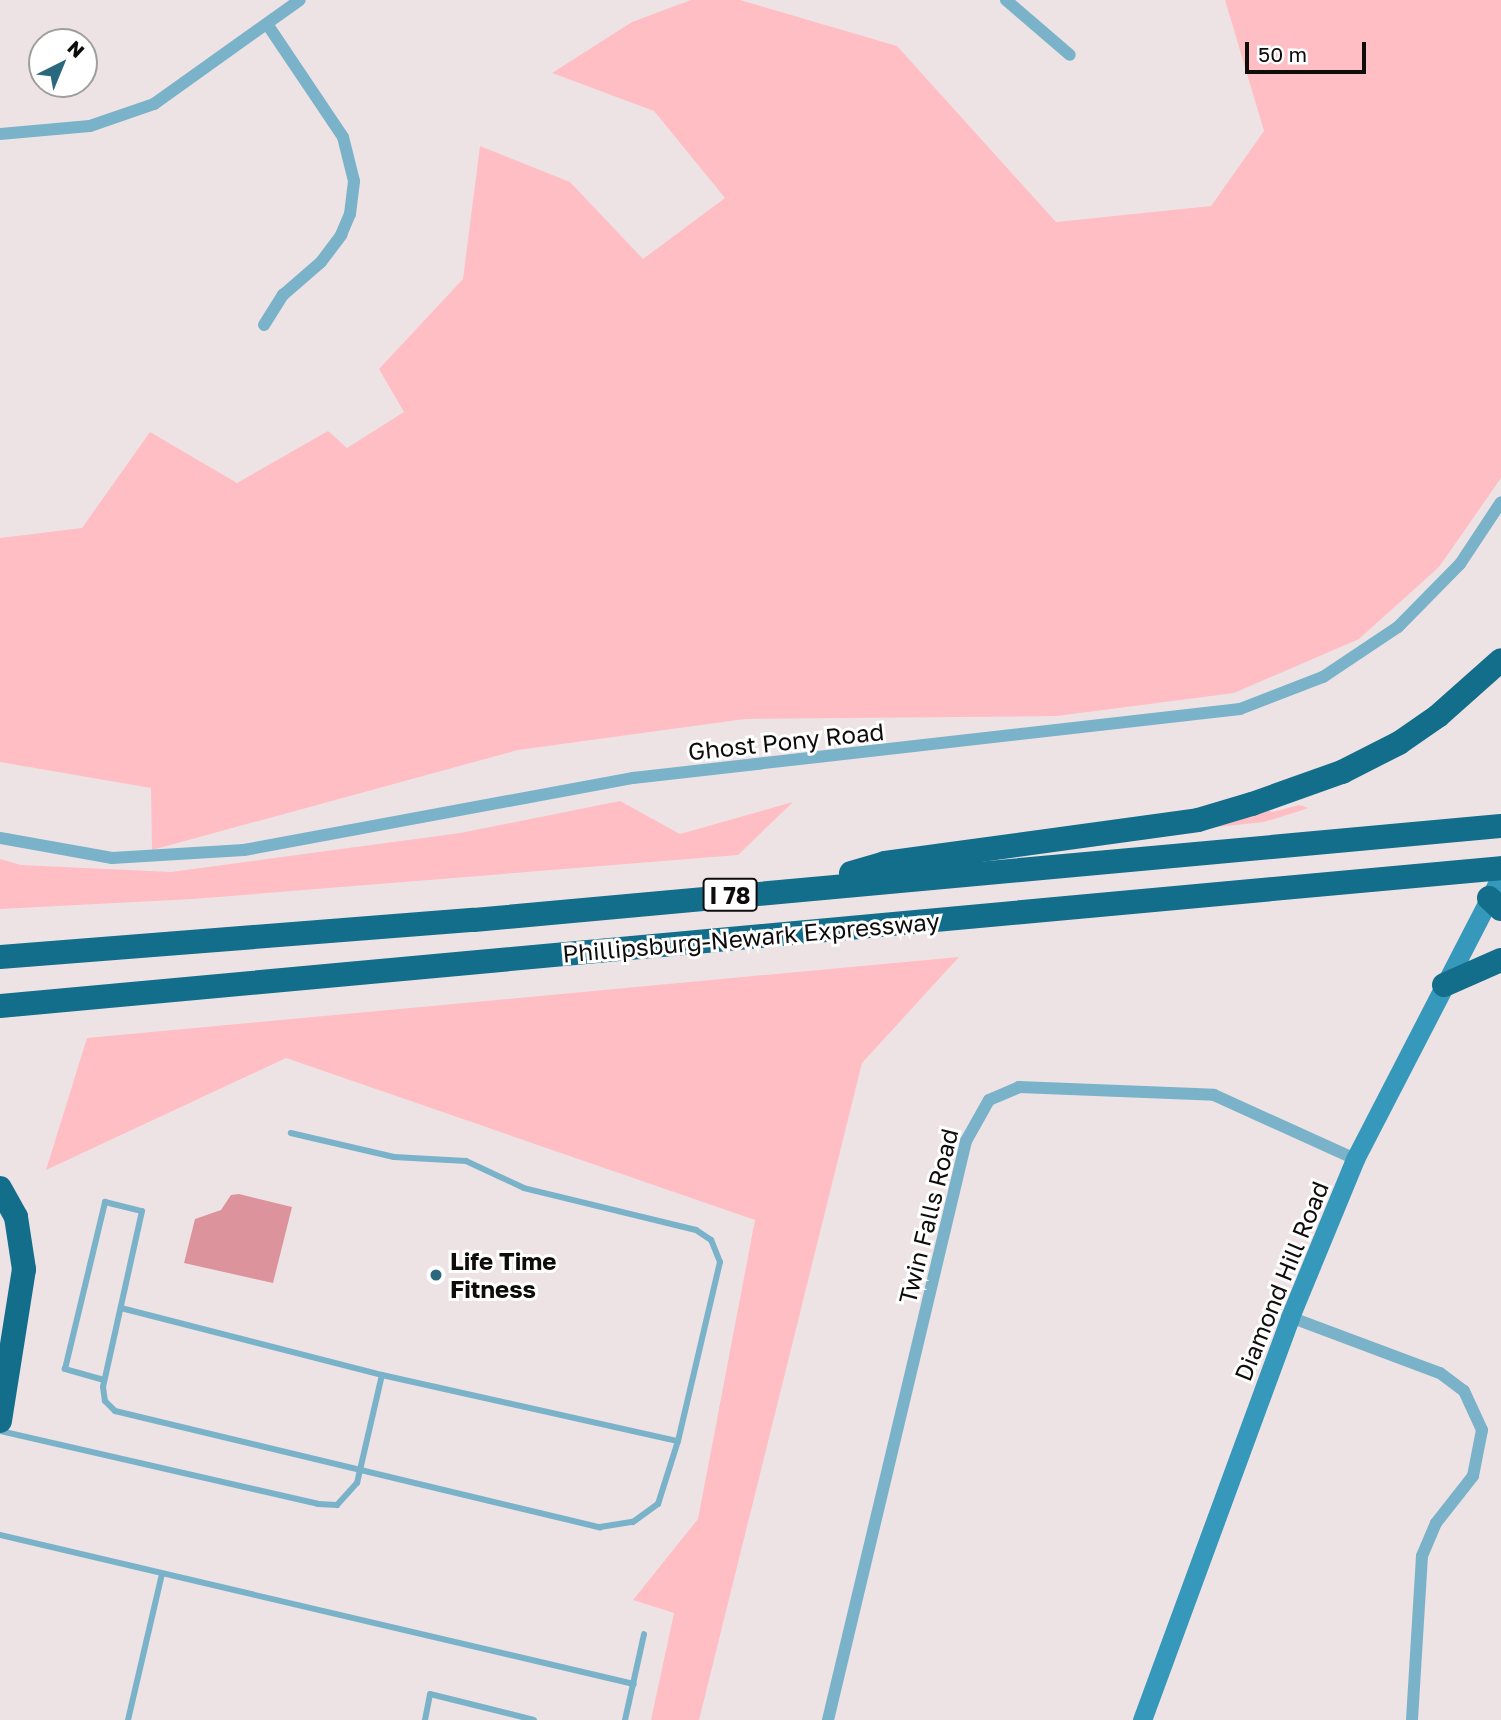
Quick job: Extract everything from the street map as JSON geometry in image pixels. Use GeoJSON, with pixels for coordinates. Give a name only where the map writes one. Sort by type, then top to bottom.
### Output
{"type":"FeatureCollection","features":[{"type":"Feature","properties":{"kind":"highway"},"geometry":{"type":"LineString","coordinates":[[794,889],[885,863],[1198,820],[1252,804],[1342,772],[1399,743],[1438,716],[1501,660]]}},
{"type":"Feature","properties":{"kind":"highway","name":"Phillipsburg-Newark Expressway"},"geometry":{"type":"LineString","coordinates":[[0,957],[474,920],[1501,826]]}},
{"type":"Feature","properties":{"kind":"highway","name":"Phillipsburg-Newark Expressway"},"geometry":{"type":"LineString","coordinates":[[0,1006],[1501,868]]}},
{"type":"Feature","properties":{"kind":"highway"},"geometry":{"type":"LineString","coordinates":[[1444,985],[1501,960]]}},
{"type":"Feature","properties":{"kind":"highway"},"geometry":{"type":"LineString","coordinates":[[0,1188],[16,1217],[24,1269],[0,1420]]}},
{"type":"Feature","properties":{"kind":"main road","name":"Diamond Hill Road"},"geometry":{"type":"LineString","coordinates":[[1142,1720],[1290,1317],[1355,1159],[1444,985],[1495,903],[1501,876]]}},
{"type":"Feature","properties":{"kind":"street"},"geometry":{"type":"LineString","coordinates":[[0,134],[90,126],[154,104],[300,0]]}},
{"type":"Feature","properties":{"kind":"street"},"geometry":{"type":"LineString","coordinates":[[1006,0],[1070,55]]}},
{"type":"Feature","properties":{"kind":"street"},"geometry":{"type":"LineString","coordinates":[[264,325],[283,295],[321,261],[341,235],[349,214],[354,181],[343,137],[267,24]]}},
{"type":"Feature","properties":{"kind":"street","name":"Ghost Pony Road"},"geometry":{"type":"LineString","coordinates":[[0,838],[112,858],[244,850],[633,779],[1240,709],[1323,677],[1398,627],[1460,564],[1501,502]]}},
{"type":"Feature","properties":{"kind":"street","name":"Twin Falls Road"},"geometry":{"type":"LineString","coordinates":[[828,1720],[966,1141],[985,1105],[1003,1091],[1019,1087],[1214,1095],[1355,1159]]}},
{"type":"Feature","properties":{"kind":"street"},"geometry":{"type":"LineString","coordinates":[[1290,1317],[1440,1373],[1469,1397],[1482,1430],[1473,1476],[1436,1523],[1422,1556],[1412,1720]]}},
{"type":"Feature","properties":{"kind":"lane"},"geometry":{"type":"LineString","coordinates":[[104,1380],[65,1369],[105,1202],[142,1211],[104,1380],[105,1401],[123,1415],[612,1528],[633,1522],[658,1504],[678,1441],[720,1262],[716,1247],[703,1233],[524,1188],[466,1161],[394,1157],[290,1133]]}},
{"type":"Feature","properties":{"kind":"lane"},"geometry":{"type":"LineString","coordinates":[[121,1308],[382,1375],[678,1441]]}},
{"type":"Feature","properties":{"kind":"lane"},"geometry":{"type":"LineString","coordinates":[[0,1431],[328,1506],[345,1499],[361,1471],[382,1375]]}},
{"type":"Feature","properties":{"kind":"lane"},"geometry":{"type":"LineString","coordinates":[[0,1535],[634,1684]]}},
{"type":"Feature","properties":{"kind":"lane"},"geometry":{"type":"LineString","coordinates":[[128,1720],[162,1574]]}},
{"type":"Feature","properties":{"kind":"lane"},"geometry":{"type":"LineString","coordinates":[[625,1720],[644,1634]]}},
{"type":"Feature","properties":{"kind":"lane"},"geometry":{"type":"LineString","coordinates":[[425,1720],[430,1694],[534,1720]]}},
{"type":"Feature","properties":{"kind":"shaded area"},"geometry":{"type":"Polygon","coordinates":[[[691,0],[740,0],[897,46],[1056,222],[1211,206],[1264,131],[1225,0],[1501,0],[1501,478],[1439,567],[1359,639],[1234,693],[1057,716],[745,719],[518,750],[152,850],[151,788],[0,762],[0,538],[82,528],[150,432],[237,483],[328,431],[347,448],[404,412],[379,369],[463,279],[480,146],[570,182],[643,259],[725,198],[654,111],[552,73],[632,22],[691,0]]]}},
{"type":"Feature","properties":{"kind":"shaded area"},"geometry":{"type":"Polygon","coordinates":[[[620,801],[680,834],[793,802],[738,855],[193,899],[0,909],[0,859],[21,865],[171,872],[460,833],[620,801]]]}},
{"type":"Feature","properties":{"kind":"shaded area"},"geometry":{"type":"Polygon","coordinates":[[[1299,805],[1309,808],[1264,822],[1198,829],[1262,809],[1273,812],[1299,805]]]}},
{"type":"Feature","properties":{"kind":"shaded area"},"geometry":{"type":"Polygon","coordinates":[[[959,957],[862,1063],[699,1720],[651,1720],[674,1613],[633,1600],[698,1519],[755,1220],[286,1058],[46,1170],[87,1038],[959,957]]]}},
{"type":"Feature","properties":{"kind":"shaded area"},"geometry":{"type":"Polygon","coordinates":[[[239,1194],[292,1207],[273,1283],[184,1263],[195,1219],[221,1210],[231,1195],[239,1194]]]}},
{"type":"Feature","properties":{"kind":"place","name":"Life Time Fitness"},"geometry":{"type":"Point","coordinates":[436,1275]}}]}
